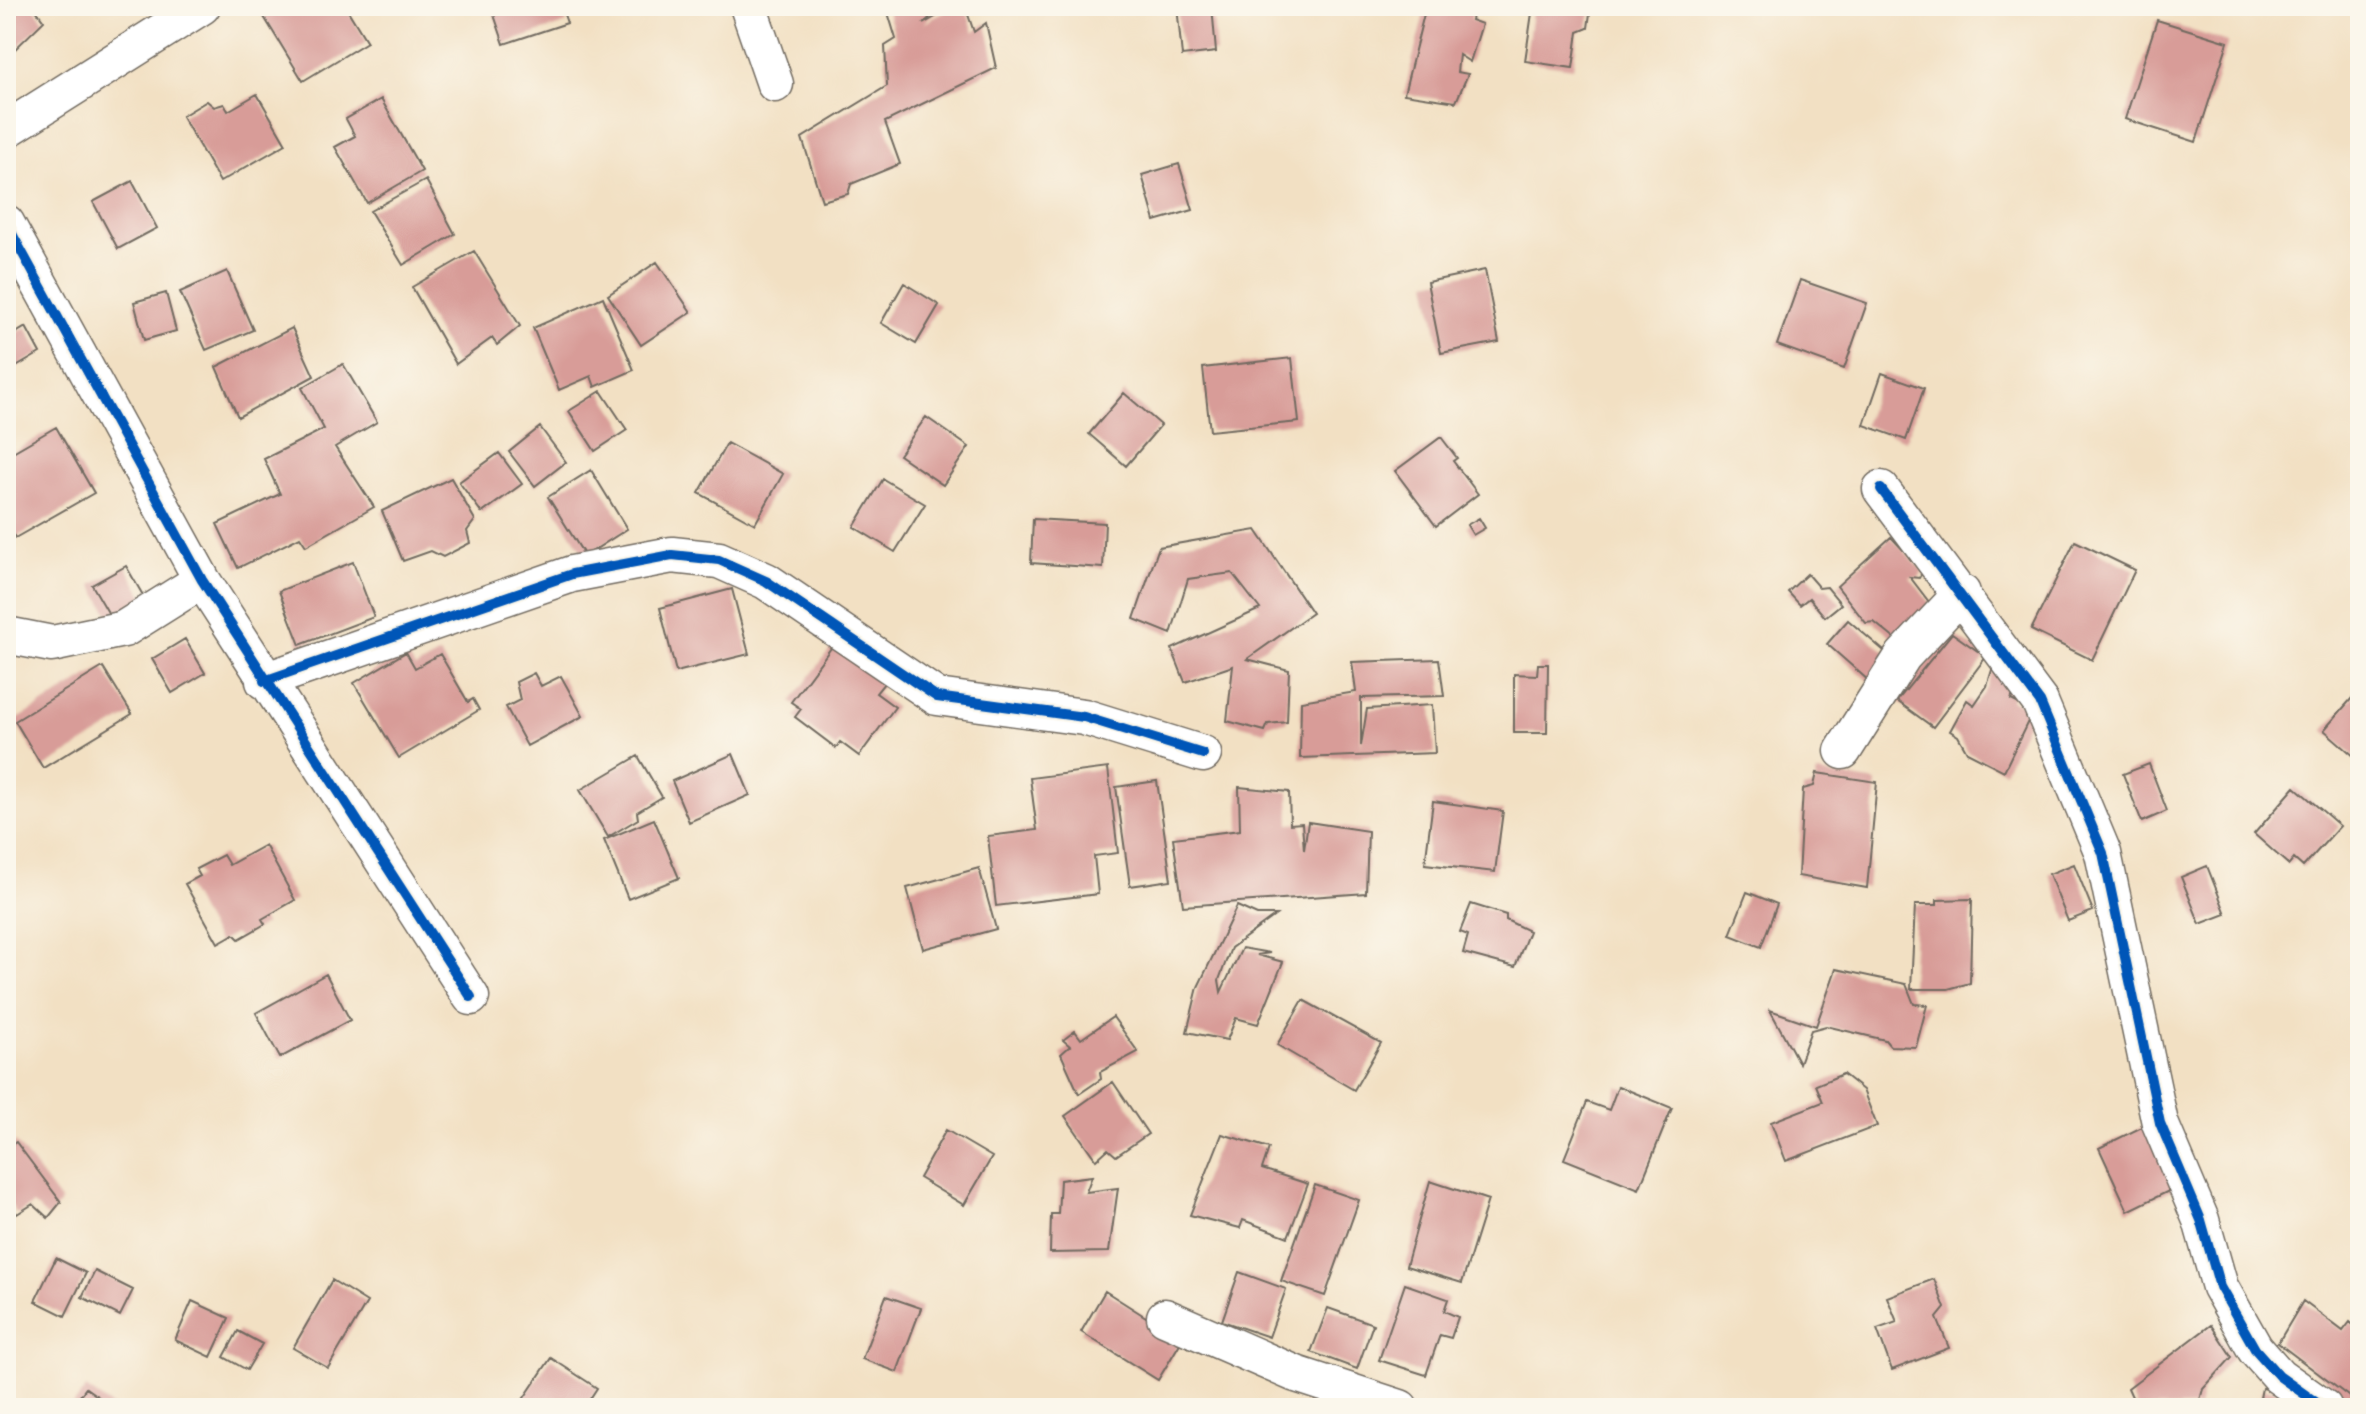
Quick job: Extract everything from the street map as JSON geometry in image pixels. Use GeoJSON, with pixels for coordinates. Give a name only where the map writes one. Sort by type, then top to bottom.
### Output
{"type":"FeatureCollection","features":[{"type":"Feature","properties":{"kind":"street"},"geometry":{"type":"LineString","coordinates":[[6,130],[202,6]]}},
{"type":"Feature","properties":{"kind":"street"},"geometry":{"type":"LineString","coordinates":[[748,6],[775,84]]}},
{"type":"Feature","properties":{"kind":"street"},"geometry":{"type":"LineString","coordinates":[[6,223],[202,580],[264,681],[471,997]]}},
{"type":"Feature","properties":{"kind":"street"},"geometry":{"type":"LineString","coordinates":[[1881,489],[1962,593],[2040,702],[2103,853],[2160,1123],[2177,1170],[2201,1220],[2220,1287],[2263,1358],[2279,1376],[2324,1408]]}},
{"type":"Feature","properties":{"kind":"street"},"geometry":{"type":"LineString","coordinates":[[264,681],[572,574],[672,555],[719,560],[766,581],[937,697],[1084,717],[1203,754]]}},
{"type":"Feature","properties":{"kind":"street"},"geometry":{"type":"LineString","coordinates":[[6,635],[52,644],[124,629],[202,580]]}},
{"type":"Feature","properties":{"kind":"street"},"geometry":{"type":"LineString","coordinates":[[1843,751],[1903,656],[1962,593]]}},
{"type":"Feature","properties":{"kind":"street"},"geometry":{"type":"LineString","coordinates":[[1165,1317],[1296,1374],[1400,1408]]}},
{"type":"Feature","properties":{"kind":"building"},"geometry":{"type":"Polygon","coordinates":[[[6,6],[33,6],[44,21],[6,58],[6,6]]]}},
{"type":"Feature","properties":{"kind":"building"},"geometry":{"type":"Polygon","coordinates":[[[345,6],[367,42],[303,81],[258,7],[345,6]]]}},
{"type":"Feature","properties":{"kind":"building"},"geometry":{"type":"Polygon","coordinates":[[[491,6],[561,6],[567,23],[504,44],[491,6]]]}},
{"type":"Feature","properties":{"kind":"building"},"geometry":{"type":"Polygon","coordinates":[[[886,6],[942,6],[923,24],[955,6],[965,6],[974,32],[986,23],[996,68],[885,122],[900,164],[851,184],[848,194],[822,201],[802,138],[887,86],[885,46],[896,39],[886,6]]]}},
{"type":"Feature","properties":{"kind":"building"},"geometry":{"type":"Polygon","coordinates":[[[1177,6],[1212,6],[1216,52],[1182,56],[1177,6]]]}},
{"type":"Feature","properties":{"kind":"building"},"geometry":{"type":"Polygon","coordinates":[[[1426,6],[1474,6],[1471,20],[1482,24],[1470,62],[1459,55],[1457,72],[1468,74],[1456,102],[1404,94],[1426,6]]]}},
{"type":"Feature","properties":{"kind":"building"},"geometry":{"type":"Polygon","coordinates":[[[1533,6],[1591,6],[1588,28],[1578,32],[1573,68],[1525,61],[1533,6]]]}},
{"type":"Feature","properties":{"kind":"building"},"geometry":{"type":"Polygon","coordinates":[[[2157,20],[2228,42],[2196,142],[2125,119],[2157,20]]]}},
{"type":"Feature","properties":{"kind":"building"},"geometry":{"type":"Polygon","coordinates":[[[257,94],[286,144],[220,182],[182,116],[207,101],[214,107],[224,104],[228,111],[257,94]]]}},
{"type":"Feature","properties":{"kind":"building"},"geometry":{"type":"Polygon","coordinates":[[[381,99],[422,171],[367,203],[335,147],[355,136],[346,119],[381,99]]]}},
{"type":"Feature","properties":{"kind":"building"},"geometry":{"type":"Polygon","coordinates":[[[1179,164],[1193,210],[1155,221],[1142,175],[1179,164]]]}},
{"type":"Feature","properties":{"kind":"building"},"geometry":{"type":"Polygon","coordinates":[[[426,180],[455,234],[403,265],[370,211],[426,180]]]}},
{"type":"Feature","properties":{"kind":"building"},"geometry":{"type":"Polygon","coordinates":[[[132,181],[157,228],[118,249],[93,202],[132,181]]]}},
{"type":"Feature","properties":{"kind":"building"},"geometry":{"type":"Polygon","coordinates":[[[474,251],[520,326],[497,345],[492,338],[456,364],[412,287],[474,251]]]}},
{"type":"Feature","properties":{"kind":"building"},"geometry":{"type":"Polygon","coordinates":[[[657,262],[691,312],[641,345],[608,295],[657,262]]]}},
{"type":"Feature","properties":{"kind":"building"},"geometry":{"type":"Polygon","coordinates":[[[1485,270],[1499,342],[1441,353],[1427,282],[1485,270]]]}},
{"type":"Feature","properties":{"kind":"building"},"geometry":{"type":"Polygon","coordinates":[[[227,271],[253,330],[206,350],[180,292],[227,271]]]}},
{"type":"Feature","properties":{"kind":"building"},"geometry":{"type":"Polygon","coordinates":[[[1800,280],[1867,303],[1844,369],[1777,345],[1800,280]]]}},
{"type":"Feature","properties":{"kind":"building"},"geometry":{"type":"Polygon","coordinates":[[[904,283],[939,305],[916,344],[881,323],[904,283]]]}},
{"type":"Feature","properties":{"kind":"building"},"geometry":{"type":"Polygon","coordinates":[[[166,293],[176,331],[144,340],[134,302],[166,293]]]}},
{"type":"Feature","properties":{"kind":"building"},"geometry":{"type":"Polygon","coordinates":[[[603,297],[634,370],[595,387],[591,376],[559,390],[533,328],[603,297]]]}},
{"type":"Feature","properties":{"kind":"building"},"geometry":{"type":"Polygon","coordinates":[[[26,327],[40,353],[6,373],[6,339],[26,327]]]}},
{"type":"Feature","properties":{"kind":"building"},"geometry":{"type":"Polygon","coordinates":[[[292,328],[314,376],[238,417],[216,367],[292,328]]]}},
{"type":"Feature","properties":{"kind":"building"},"geometry":{"type":"Polygon","coordinates":[[[1292,358],[1299,422],[1210,431],[1203,368],[1292,358]]]}},
{"type":"Feature","properties":{"kind":"building"},"geometry":{"type":"Polygon","coordinates":[[[343,364],[377,422],[335,447],[374,507],[306,546],[300,537],[238,568],[217,524],[280,494],[264,459],[324,429],[302,388],[343,364]]]}},
{"type":"Feature","properties":{"kind":"building"},"geometry":{"type":"Polygon","coordinates":[[[1882,373],[1924,388],[1906,440],[1864,425],[1882,373]]]}},
{"type":"Feature","properties":{"kind":"building"},"geometry":{"type":"Polygon","coordinates":[[[601,391],[627,430],[595,451],[569,411],[601,391]]]}},
{"type":"Feature","properties":{"kind":"building"},"geometry":{"type":"Polygon","coordinates":[[[1124,393],[1161,425],[1126,466],[1089,434],[1124,393]]]}},
{"type":"Feature","properties":{"kind":"building"},"geometry":{"type":"Polygon","coordinates":[[[926,417],[969,447],[943,485],[899,455],[926,417]]]}},
{"type":"Feature","properties":{"kind":"building"},"geometry":{"type":"Polygon","coordinates":[[[56,427],[94,493],[15,538],[6,522],[6,456],[56,427]]]}},
{"type":"Feature","properties":{"kind":"building"},"geometry":{"type":"Polygon","coordinates":[[[540,427],[566,462],[535,486],[509,452],[540,427]]]}},
{"type":"Feature","properties":{"kind":"building"},"geometry":{"type":"Polygon","coordinates":[[[1441,437],[1457,458],[1453,461],[1478,494],[1436,526],[1395,471],[1441,437]]]}},
{"type":"Feature","properties":{"kind":"building"},"geometry":{"type":"Polygon","coordinates":[[[727,443],[783,474],[755,524],[699,493],[727,443]]]}},
{"type":"Feature","properties":{"kind":"building"},"geometry":{"type":"Polygon","coordinates":[[[499,453],[522,484],[482,513],[459,482],[499,453]]]}},
{"type":"Feature","properties":{"kind":"building"},"geometry":{"type":"Polygon","coordinates":[[[591,470],[627,529],[585,556],[548,497],[591,470]]]}},
{"type":"Feature","properties":{"kind":"building"},"geometry":{"type":"Polygon","coordinates":[[[451,478],[475,520],[467,531],[470,543],[443,557],[431,551],[403,561],[382,511],[451,478]]]}},
{"type":"Feature","properties":{"kind":"building"},"geometry":{"type":"Polygon","coordinates":[[[883,479],[925,504],[895,552],[854,527],[883,479]]]}},
{"type":"Feature","properties":{"kind":"building"},"geometry":{"type":"Polygon","coordinates":[[[1479,518],[1485,528],[1473,535],[1467,525],[1479,518]]]}},
{"type":"Feature","properties":{"kind":"building"},"geometry":{"type":"Polygon","coordinates":[[[1033,519],[1105,523],[1103,568],[1031,563],[1033,519]]]}},
{"type":"Feature","properties":{"kind":"building"},"geometry":{"type":"Polygon","coordinates":[[[1256,530],[1312,613],[1247,659],[1289,670],[1287,722],[1268,724],[1265,731],[1227,721],[1233,666],[1185,682],[1172,649],[1260,609],[1232,573],[1188,579],[1171,634],[1134,619],[1159,547],[1256,530]]]}},
{"type":"Feature","properties":{"kind":"building"},"geometry":{"type":"Polygon","coordinates":[[[1891,537],[1923,571],[1919,578],[1910,577],[1932,606],[1896,640],[1874,622],[1866,623],[1837,586],[1891,537]]]}},
{"type":"Feature","properties":{"kind":"building"},"geometry":{"type":"Polygon","coordinates":[[[2075,541],[2135,570],[2092,660],[2031,630],[2075,541]]]}},
{"type":"Feature","properties":{"kind":"building"},"geometry":{"type":"Polygon","coordinates":[[[353,562],[374,617],[300,645],[279,591],[353,562]]]}},
{"type":"Feature","properties":{"kind":"building"},"geometry":{"type":"Polygon","coordinates":[[[126,566],[144,597],[110,616],[92,585],[126,566]]]}},
{"type":"Feature","properties":{"kind":"building"},"geometry":{"type":"Polygon","coordinates":[[[1807,574],[1819,588],[1827,587],[1841,604],[1825,617],[1809,598],[1800,605],[1788,592],[1807,574]]]}},
{"type":"Feature","properties":{"kind":"building"},"geometry":{"type":"Polygon","coordinates":[[[732,589],[749,654],[676,672],[660,608],[732,589]]]}},
{"type":"Feature","properties":{"kind":"building"},"geometry":{"type":"Polygon","coordinates":[[[1848,620],[1890,656],[1869,681],[1827,644],[1848,620]]]}},
{"type":"Feature","properties":{"kind":"building"},"geometry":{"type":"Polygon","coordinates":[[[1952,633],[1986,657],[1933,727],[1897,701],[1952,633]]]}},
{"type":"Feature","properties":{"kind":"building"},"geometry":{"type":"Polygon","coordinates":[[[185,639],[205,673],[172,693],[152,659],[185,639]]]}},
{"type":"Feature","properties":{"kind":"building"},"geometry":{"type":"Polygon","coordinates":[[[834,644],[885,682],[876,693],[895,707],[859,756],[840,742],[836,748],[795,717],[801,709],[791,702],[834,644]]]}},
{"type":"Feature","properties":{"kind":"building"},"geometry":{"type":"Polygon","coordinates":[[[406,652],[415,668],[440,654],[468,702],[473,699],[479,710],[399,758],[354,683],[406,652]]]}},
{"type":"Feature","properties":{"kind":"building"},"geometry":{"type":"Polygon","coordinates":[[[1439,659],[1444,696],[1361,698],[1361,746],[1367,709],[1432,705],[1435,753],[1300,758],[1301,701],[1356,692],[1352,662],[1439,659]]]}},
{"type":"Feature","properties":{"kind":"building"},"geometry":{"type":"Polygon","coordinates":[[[1538,664],[1548,664],[1547,733],[1514,733],[1514,674],[1537,675],[1538,664]]]}},
{"type":"Feature","properties":{"kind":"building"},"geometry":{"type":"Polygon","coordinates":[[[103,667],[132,714],[43,768],[15,721],[103,667]]]}},
{"type":"Feature","properties":{"kind":"building"},"geometry":{"type":"Polygon","coordinates":[[[1992,670],[2017,684],[2011,700],[2033,711],[2004,771],[1967,752],[1958,736],[1950,731],[1967,700],[1974,705],[1987,686],[1992,670]]]}},
{"type":"Feature","properties":{"kind":"building"},"geometry":{"type":"Polygon","coordinates":[[[534,673],[541,686],[561,676],[583,716],[527,746],[506,707],[520,700],[516,682],[534,673]]]}},
{"type":"Feature","properties":{"kind":"building"},"geometry":{"type":"Polygon","coordinates":[[[2360,689],[2360,754],[2356,758],[2324,730],[2360,689]]]}},
{"type":"Feature","properties":{"kind":"building"},"geometry":{"type":"Polygon","coordinates":[[[733,754],[750,795],[689,822],[672,781],[733,754]]]}},
{"type":"Feature","properties":{"kind":"building"},"geometry":{"type":"Polygon","coordinates":[[[638,756],[662,797],[637,812],[638,819],[608,837],[580,790],[638,756]]]}},
{"type":"Feature","properties":{"kind":"building"},"geometry":{"type":"Polygon","coordinates":[[[2149,764],[2167,811],[2142,822],[2123,774],[2149,764]]]}},
{"type":"Feature","properties":{"kind":"building"},"geometry":{"type":"Polygon","coordinates":[[[1108,768],[1118,853],[1094,856],[1098,894],[996,906],[988,836],[1037,830],[1030,778],[1108,768]]]}},
{"type":"Feature","properties":{"kind":"building"},"geometry":{"type":"Polygon","coordinates":[[[1817,773],[1877,782],[1867,888],[1798,876],[1803,789],[1814,786],[1817,773]]]}},
{"type":"Feature","properties":{"kind":"building"},"geometry":{"type":"Polygon","coordinates":[[[1157,781],[1171,880],[1130,886],[1116,787],[1157,781]]]}},
{"type":"Feature","properties":{"kind":"building"},"geometry":{"type":"Polygon","coordinates":[[[1239,787],[1289,792],[1290,824],[1302,823],[1304,850],[1308,822],[1368,831],[1366,893],[1183,906],[1173,838],[1240,830],[1239,787]]]}},
{"type":"Feature","properties":{"kind":"building"},"geometry":{"type":"Polygon","coordinates":[[[2295,787],[2340,826],[2303,867],[2294,859],[2289,865],[2254,834],[2295,787]]]}},
{"type":"Feature","properties":{"kind":"building"},"geometry":{"type":"Polygon","coordinates":[[[1433,801],[1503,811],[1495,872],[1425,864],[1433,801]]]}},
{"type":"Feature","properties":{"kind":"building"},"geometry":{"type":"Polygon","coordinates":[[[654,819],[679,878],[628,899],[604,840],[654,819]]]}},
{"type":"Feature","properties":{"kind":"building"},"geometry":{"type":"Polygon","coordinates":[[[265,845],[295,900],[262,919],[265,924],[239,939],[234,934],[218,943],[185,884],[200,876],[196,869],[223,855],[229,865],[265,845]]]}},
{"type":"Feature","properties":{"kind":"building"},"geometry":{"type":"Polygon","coordinates":[[[2074,864],[2093,911],[2068,921],[2049,874],[2074,864]]]}},
{"type":"Feature","properties":{"kind":"building"},"geometry":{"type":"Polygon","coordinates":[[[2207,866],[2226,914],[2200,924],[2181,877],[2207,866]]]}},
{"type":"Feature","properties":{"kind":"building"},"geometry":{"type":"Polygon","coordinates":[[[979,868],[996,929],[923,949],[907,888],[979,868]]]}},
{"type":"Feature","properties":{"kind":"building"},"geometry":{"type":"Polygon","coordinates":[[[1747,892],[1777,904],[1761,947],[1730,935],[1747,892]]]}},
{"type":"Feature","properties":{"kind":"building"},"geometry":{"type":"Polygon","coordinates":[[[1972,899],[1970,983],[1948,989],[1911,989],[1915,905],[1937,905],[1937,900],[1972,899]]]}},
{"type":"Feature","properties":{"kind":"building"},"geometry":{"type":"Polygon","coordinates":[[[1471,904],[1506,915],[1506,920],[1529,931],[1515,967],[1463,953],[1468,935],[1460,932],[1471,904]]]}},
{"type":"Feature","properties":{"kind":"building"},"geometry":{"type":"Polygon","coordinates":[[[1237,906],[1257,915],[1276,915],[1231,948],[1219,980],[1221,992],[1242,948],[1270,953],[1257,955],[1283,962],[1258,1024],[1236,1018],[1227,1040],[1187,1032],[1198,987],[1237,906]]]}},
{"type":"Feature","properties":{"kind":"building"},"geometry":{"type":"Polygon","coordinates":[[[1836,969],[1906,984],[1914,1004],[1927,1005],[1916,1047],[1890,1046],[1885,1040],[1826,1026],[1811,1030],[1799,1063],[1770,1010],[1816,1026],[1836,969]]]}},
{"type":"Feature","properties":{"kind":"building"},"geometry":{"type":"Polygon","coordinates":[[[326,974],[350,1020],[280,1058],[256,1013],[326,974]]]}},
{"type":"Feature","properties":{"kind":"building"},"geometry":{"type":"Polygon","coordinates":[[[1303,1000],[1381,1043],[1354,1090],[1277,1045],[1303,1000]]]}},
{"type":"Feature","properties":{"kind":"building"},"geometry":{"type":"Polygon","coordinates":[[[1113,1017],[1138,1052],[1100,1072],[1101,1079],[1079,1094],[1061,1054],[1070,1046],[1063,1040],[1075,1031],[1081,1039],[1113,1017]]]}},
{"type":"Feature","properties":{"kind":"building"},"geometry":{"type":"Polygon","coordinates":[[[1843,1074],[1863,1090],[1877,1126],[1786,1161],[1771,1122],[1823,1102],[1816,1085],[1843,1074]]]}},
{"type":"Feature","properties":{"kind":"building"},"geometry":{"type":"Polygon","coordinates":[[[1113,1082],[1148,1134],[1116,1156],[1108,1149],[1096,1160],[1065,1116],[1113,1082]]]}},
{"type":"Feature","properties":{"kind":"building"},"geometry":{"type":"Polygon","coordinates":[[[1618,1086],[1672,1108],[1639,1189],[1564,1159],[1587,1102],[1609,1110],[1618,1086]]]}},
{"type":"Feature","properties":{"kind":"building"},"geometry":{"type":"Polygon","coordinates":[[[2146,1125],[2175,1188],[2128,1211],[2099,1148],[2146,1125]]]}},
{"type":"Feature","properties":{"kind":"building"},"geometry":{"type":"Polygon","coordinates":[[[946,1130],[992,1157],[964,1205],[919,1178],[946,1130]]]}},
{"type":"Feature","properties":{"kind":"building"},"geometry":{"type":"Polygon","coordinates":[[[1222,1134],[1269,1148],[1262,1169],[1308,1184],[1288,1237],[1243,1220],[1240,1228],[1190,1215],[1222,1134]]]}},
{"type":"Feature","properties":{"kind":"building"},"geometry":{"type":"Polygon","coordinates":[[[16,1142],[61,1202],[48,1218],[33,1204],[17,1214],[6,1198],[6,1147],[16,1142]]]}},
{"type":"Feature","properties":{"kind":"building"},"geometry":{"type":"Polygon","coordinates":[[[1092,1176],[1086,1192],[1118,1188],[1109,1252],[1050,1253],[1051,1214],[1058,1214],[1060,1180],[1092,1176]]]}},
{"type":"Feature","properties":{"kind":"building"},"geometry":{"type":"Polygon","coordinates":[[[1430,1181],[1488,1200],[1462,1283],[1406,1266],[1430,1181]]]}},
{"type":"Feature","properties":{"kind":"building"},"geometry":{"type":"Polygon","coordinates":[[[1315,1185],[1359,1200],[1325,1296],[1281,1281],[1315,1185]]]}},
{"type":"Feature","properties":{"kind":"building"},"geometry":{"type":"Polygon","coordinates":[[[56,1258],[86,1273],[65,1316],[35,1301],[56,1258]]]}},
{"type":"Feature","properties":{"kind":"building"},"geometry":{"type":"Polygon","coordinates":[[[95,1271],[133,1290],[120,1316],[82,1297],[95,1271]]]}},
{"type":"Feature","properties":{"kind":"building"},"geometry":{"type":"Polygon","coordinates":[[[1239,1272],[1286,1289],[1269,1337],[1222,1321],[1239,1272]]]}},
{"type":"Feature","properties":{"kind":"building"},"geometry":{"type":"Polygon","coordinates":[[[1934,1279],[1945,1308],[1937,1318],[1949,1348],[1892,1370],[1877,1329],[1897,1322],[1887,1297],[1934,1279]]]}},
{"type":"Feature","properties":{"kind":"building"},"geometry":{"type":"Polygon","coordinates":[[[332,1280],[367,1302],[328,1368],[293,1348],[332,1280]]]}},
{"type":"Feature","properties":{"kind":"building"},"geometry":{"type":"Polygon","coordinates":[[[1405,1284],[1448,1299],[1444,1311],[1458,1317],[1451,1338],[1440,1335],[1426,1375],[1379,1360],[1405,1284]]]}},
{"type":"Feature","properties":{"kind":"building"},"geometry":{"type":"Polygon","coordinates":[[[1105,1291],[1182,1340],[1158,1380],[1081,1332],[1105,1291]]]}},
{"type":"Feature","properties":{"kind":"building"},"geometry":{"type":"Polygon","coordinates":[[[886,1296],[921,1308],[897,1372],[862,1359],[886,1296]]]}},
{"type":"Feature","properties":{"kind":"building"},"geometry":{"type":"Polygon","coordinates":[[[192,1301],[229,1318],[211,1357],[175,1340],[192,1301]]]}},
{"type":"Feature","properties":{"kind":"building"},"geometry":{"type":"Polygon","coordinates":[[[2303,1301],[2343,1331],[2350,1322],[2360,1331],[2360,1371],[2353,1383],[2360,1374],[2360,1405],[2278,1343],[2303,1301]]]}},
{"type":"Feature","properties":{"kind":"building"},"geometry":{"type":"Polygon","coordinates":[[[1328,1308],[1373,1324],[1357,1369],[1311,1352],[1328,1308]]]}},
{"type":"Feature","properties":{"kind":"building"},"geometry":{"type":"Polygon","coordinates":[[[2211,1325],[2232,1357],[2203,1389],[2198,1407],[2137,1408],[2128,1388],[2211,1325]]]}},
{"type":"Feature","properties":{"kind":"building"},"geometry":{"type":"Polygon","coordinates":[[[238,1331],[262,1344],[247,1370],[224,1357],[238,1331]]]}},
{"type":"Feature","properties":{"kind":"building"},"geometry":{"type":"Polygon","coordinates":[[[551,1358],[597,1388],[584,1408],[525,1408],[520,1404],[551,1358]]]}},
{"type":"Feature","properties":{"kind":"building"},"geometry":{"type":"Polygon","coordinates":[[[86,1388],[114,1408],[71,1408],[86,1388]]]}},
{"type":"Feature","properties":{"kind":"building"},"geometry":{"type":"Polygon","coordinates":[[[2262,1388],[2343,1404],[2342,1408],[2258,1408],[2262,1388]]]}},
{"type":"Feature","properties":{"kind":"cycle path"},"geometry":{"type":"LineString","coordinates":[[6,223],[202,580],[471,997]]}},
{"type":"Feature","properties":{"kind":"cycle path"},"geometry":{"type":"LineString","coordinates":[[1881,489],[2040,702],[2103,853],[2160,1123],[2201,1220],[2220,1287],[2255,1349],[2279,1376],[2324,1408]]}},
{"type":"Feature","properties":{"kind":"cycle path"},"geometry":{"type":"LineString","coordinates":[[264,681],[572,574],[672,555],[719,560],[766,581],[937,697],[1084,717],[1203,754]]}}]}
